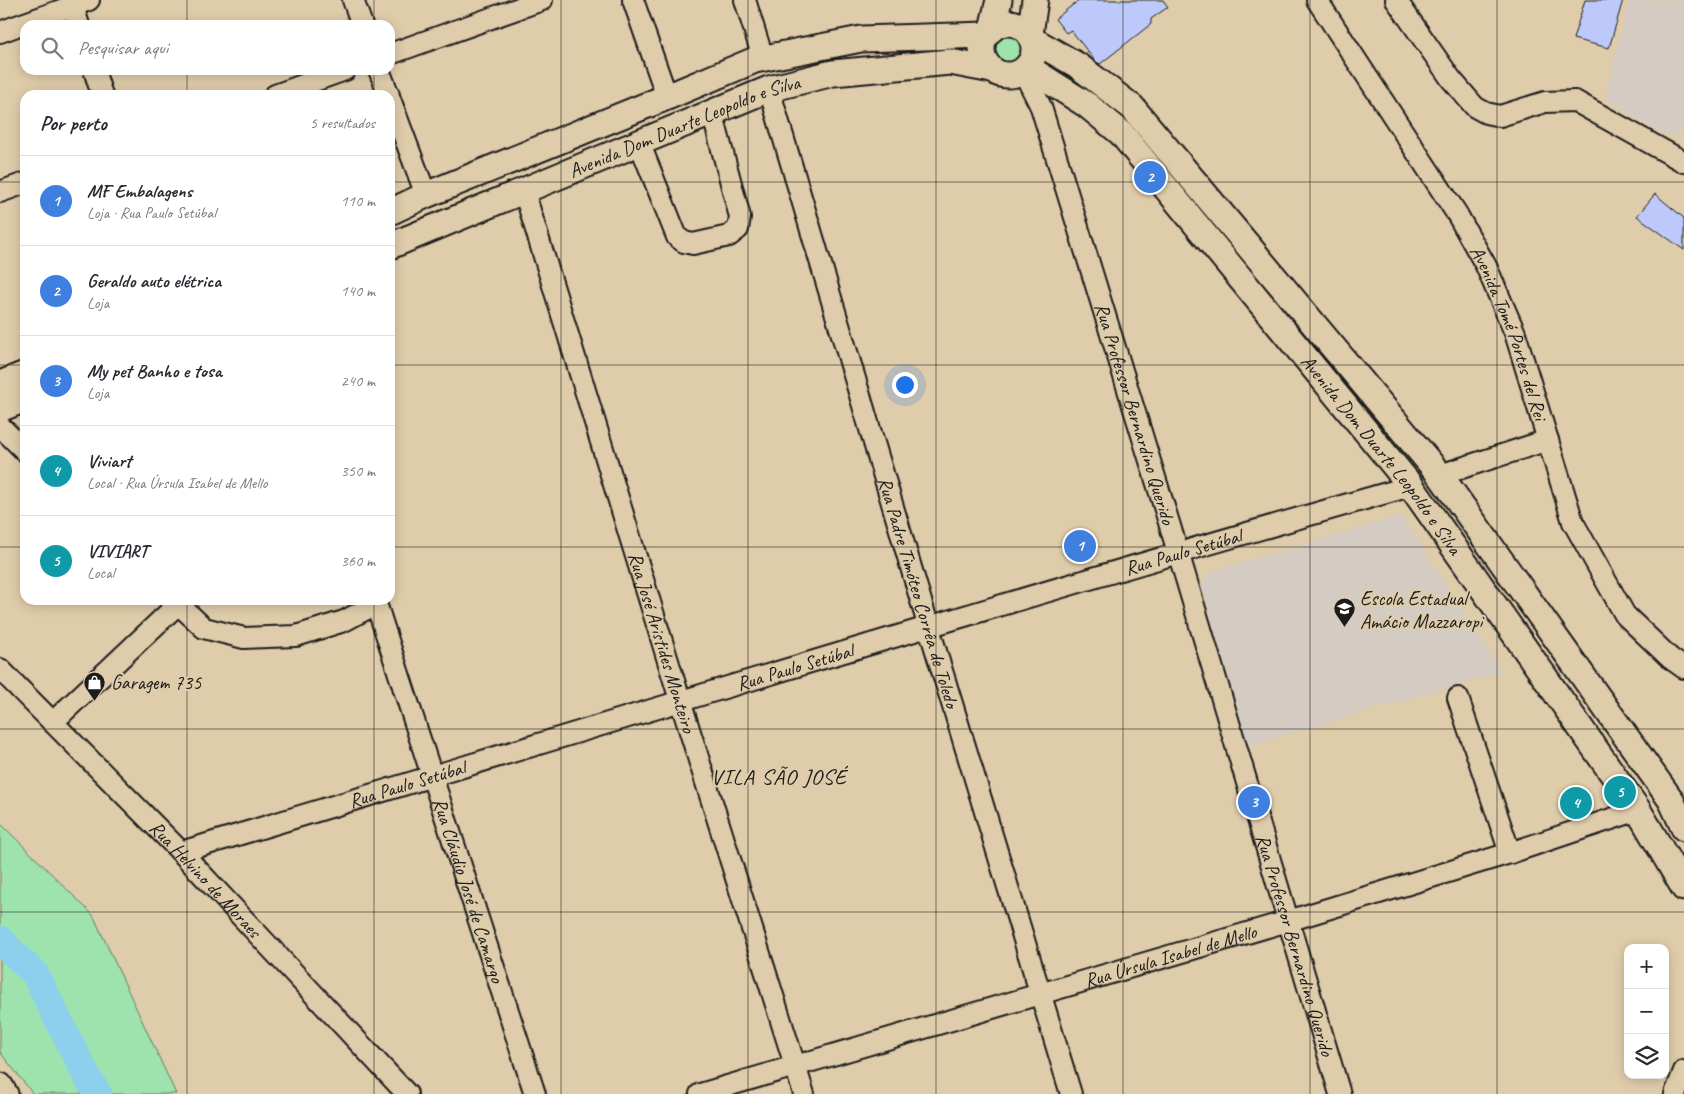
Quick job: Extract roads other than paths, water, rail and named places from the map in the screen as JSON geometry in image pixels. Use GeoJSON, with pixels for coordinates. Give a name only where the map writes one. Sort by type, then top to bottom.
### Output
{"type":"FeatureCollection","features":[{"type":"Feature","properties":{"kind":"main road"},"geometry":{"type":"LineString","coordinates":[[999,0],[982,50],[983,57],[992,70],[1004,75],[1012,75],[1025,69],[1034,53],[1032,37],[1035,0]]}},
{"type":"Feature","properties":{"kind":"main road"},"geometry":{"type":"LineString","coordinates":[[989,32],[999,24],[1008,22],[1024,28],[1032,37]]}},
{"type":"Feature","properties":{"kind":"main road","name":"Avenida Dom Duarte Leopoldo e Silva"},"geometry":{"type":"LineString","coordinates":[[395,210],[426,195],[755,60],[861,39],[989,32]]}},
{"type":"Feature","properties":{"kind":"main road","name":"Avenida Dom Duarte Leopoldo e Silva"},"geometry":{"type":"LineString","coordinates":[[1032,37],[1077,65],[1132,107],[1440,475],[1595,693],[1677,798],[1684,828]]}},
{"type":"Feature","properties":{"kind":"main road","name":"Avenida Dom Duarte Leopoldo e Silva"},"geometry":{"type":"LineString","coordinates":[[395,244],[769,89],[833,73],[950,62],[992,70]]}},
{"type":"Feature","properties":{"kind":"main road","name":"Avenida Dom Duarte Leopoldo e Silva"},"geometry":{"type":"LineString","coordinates":[[1025,69],[1087,105],[1121,133],[1411,486],[1638,810],[1684,888]]}},
{"type":"Feature","properties":{"kind":"main road"},"geometry":{"type":"LineString","coordinates":[[0,384],[20,376]]}},
{"type":"Feature","properties":{"kind":"main road"},"geometry":{"type":"LineString","coordinates":[[1340,400],[1362,382]]}},
{"type":"Feature","properties":{"kind":"main road"},"geometry":{"type":"LineString","coordinates":[[0,410],[20,401]]}},
{"type":"Feature","properties":{"kind":"main road"},"geometry":{"type":"LineString","coordinates":[[1569,712],[1595,693]]}},
{"type":"Feature","properties":{"kind":"main road"},"geometry":{"type":"LineString","coordinates":[[0,1086],[5,1094]]}},
{"type":"Feature","properties":{"kind":"street"},"geometry":{"type":"LineString","coordinates":[[353,0],[360,20]]}},
{"type":"Feature","properties":{"kind":"street"},"geometry":{"type":"LineString","coordinates":[[395,52],[542,0]]}},
{"type":"Feature","properties":{"kind":"street"},"geometry":{"type":"LineString","coordinates":[[633,0],[667,97]]}},
{"type":"Feature","properties":{"kind":"street"},"geometry":{"type":"LineString","coordinates":[[745,0],[763,58]]}},
{"type":"Feature","properties":{"kind":"street","name":"Avenida Tomé Portes del Rei"},"geometry":{"type":"LineString","coordinates":[[1317,0],[1457,214],[1486,266],[1515,333],[1573,522],[1626,615],[1670,658],[1684,668]]}},
{"type":"Feature","properties":{"kind":"street"},"geometry":{"type":"LineString","coordinates":[[1396,0],[1450,79],[1475,107],[1486,113],[1500,116],[1545,102],[1575,101],[1682,156]]}},
{"type":"Feature","properties":{"kind":"street"},"geometry":{"type":"LineString","coordinates":[[31,20],[78,2],[79,20]]}},
{"type":"Feature","properties":{"kind":"street"},"geometry":{"type":"LineString","coordinates":[[0,32],[20,24]]}},
{"type":"Feature","properties":{"kind":"street","name":"Rua Professor Bernardino Querido"},"geometry":{"type":"LineString","coordinates":[[1025,69],[1041,107],[1178,552],[1340,1094]]}},
{"type":"Feature","properties":{"kind":"street"},"geometry":{"type":"LineString","coordinates":[[96,75],[100,90]]}},
{"type":"Feature","properties":{"kind":"street"},"geometry":{"type":"LineString","coordinates":[[289,90],[331,75]]}},
{"type":"Feature","properties":{"kind":"street"},"geometry":{"type":"LineString","coordinates":[[381,75],[387,90]]}},
{"type":"Feature","properties":{"kind":"street"},"geometry":{"type":"LineString","coordinates":[[1041,107],[1060,88]]}},
{"type":"Feature","properties":{"kind":"street","name":"Rua Padre Timóteo Corrêa de Toledo"},"geometry":{"type":"LineString","coordinates":[[769,89],[928,628],[1071,1094]]}},
{"type":"Feature","properties":{"kind":"street"},"geometry":{"type":"LineString","coordinates":[[395,111],[426,195]]}},
{"type":"Feature","properties":{"kind":"street"},"geometry":{"type":"LineString","coordinates":[[639,142],[677,237],[684,242],[693,244],[729,236],[738,230],[740,217],[712,112]]}},
{"type":"Feature","properties":{"kind":"street"},"geometry":{"type":"LineString","coordinates":[[0,192],[20,185]]}},
{"type":"Feature","properties":{"kind":"street","name":"Rua José Aristides Monteiro"},"geometry":{"type":"LineString","coordinates":[[524,191],[680,700],[804,1094]]}},
{"type":"Feature","properties":{"kind":"street"},"geometry":{"type":"LineString","coordinates":[[0,426],[20,446]]}},
{"type":"Feature","properties":{"kind":"street"},"geometry":{"type":"LineString","coordinates":[[1440,475],[1548,440]]}},
{"type":"Feature","properties":{"kind":"street","name":"Rua Paulo Setúbal"},"geometry":{"type":"LineString","coordinates":[[181,852],[680,700],[928,628],[1178,552],[1411,486]]}},
{"type":"Feature","properties":{"kind":"street"},"geometry":{"type":"LineString","coordinates":[[53,722],[173,605]]}},
{"type":"Feature","properties":{"kind":"street"},"geometry":{"type":"LineString","coordinates":[[179,605],[204,628],[244,638],[296,636],[344,621],[371,605]]}},
{"type":"Feature","properties":{"kind":"street","name":"Rua Cláudio José de Camargo"},"geometry":{"type":"LineString","coordinates":[[377,605],[536,1094]]}},
{"type":"Feature","properties":{"kind":"street","name":"Rua Helvino de Moraes"},"geometry":{"type":"LineString","coordinates":[[0,669],[181,852],[407,1094]]}},
{"type":"Feature","properties":{"kind":"street"},"geometry":{"type":"LineString","coordinates":[[1458,698],[1510,853]]}},
{"type":"Feature","properties":{"kind":"street","name":"Rua Úrsula Isabel de Mello"},"geometry":{"type":"LineString","coordinates":[[700,1094],[1288,921],[1510,853],[1638,810]]}},
{"type":"Feature","properties":{"kind":"street"},"geometry":{"type":"LineString","coordinates":[[1675,1094],[1684,1071]]}},
{"type":"Feature","properties":{"kind":"waterway"},"geometry":{"type":"LineString","coordinates":[[0,940],[35,974],[86,1075],[98,1094]]}},
{"type":"Feature","properties":{"kind":"place","name":"Geraldo auto elétrica"},"geometry":{"type":"Point","coordinates":[1150,177]}},
{"type":"Feature","properties":{"kind":"place","name":"MF Embalagens"},"geometry":{"type":"Point","coordinates":[1080,546]}},
{"type":"Feature","properties":{"kind":"place","name":"Escola Estadual Amácio Mazzaropi"},"geometry":{"type":"Point","coordinates":[1344,628]}},
{"type":"Feature","properties":{"kind":"place","name":"Garagem 735"},"geometry":{"type":"Point","coordinates":[95,701]}},
{"type":"Feature","properties":{"kind":"place","name":"VIVIART"},"geometry":{"type":"Point","coordinates":[1620,792]}},
{"type":"Feature","properties":{"kind":"place","name":"My pet Banho e tosa"},"geometry":{"type":"Point","coordinates":[1254,802]}},
{"type":"Feature","properties":{"kind":"place","name":"Viviart"},"geometry":{"type":"Point","coordinates":[1576,803]}},
{"type":"Feature","properties":{"kind":"district","name":"VILA SÃO JOSÉ"},"geometry":{"type":"Point","coordinates":[779,776]}}]}
